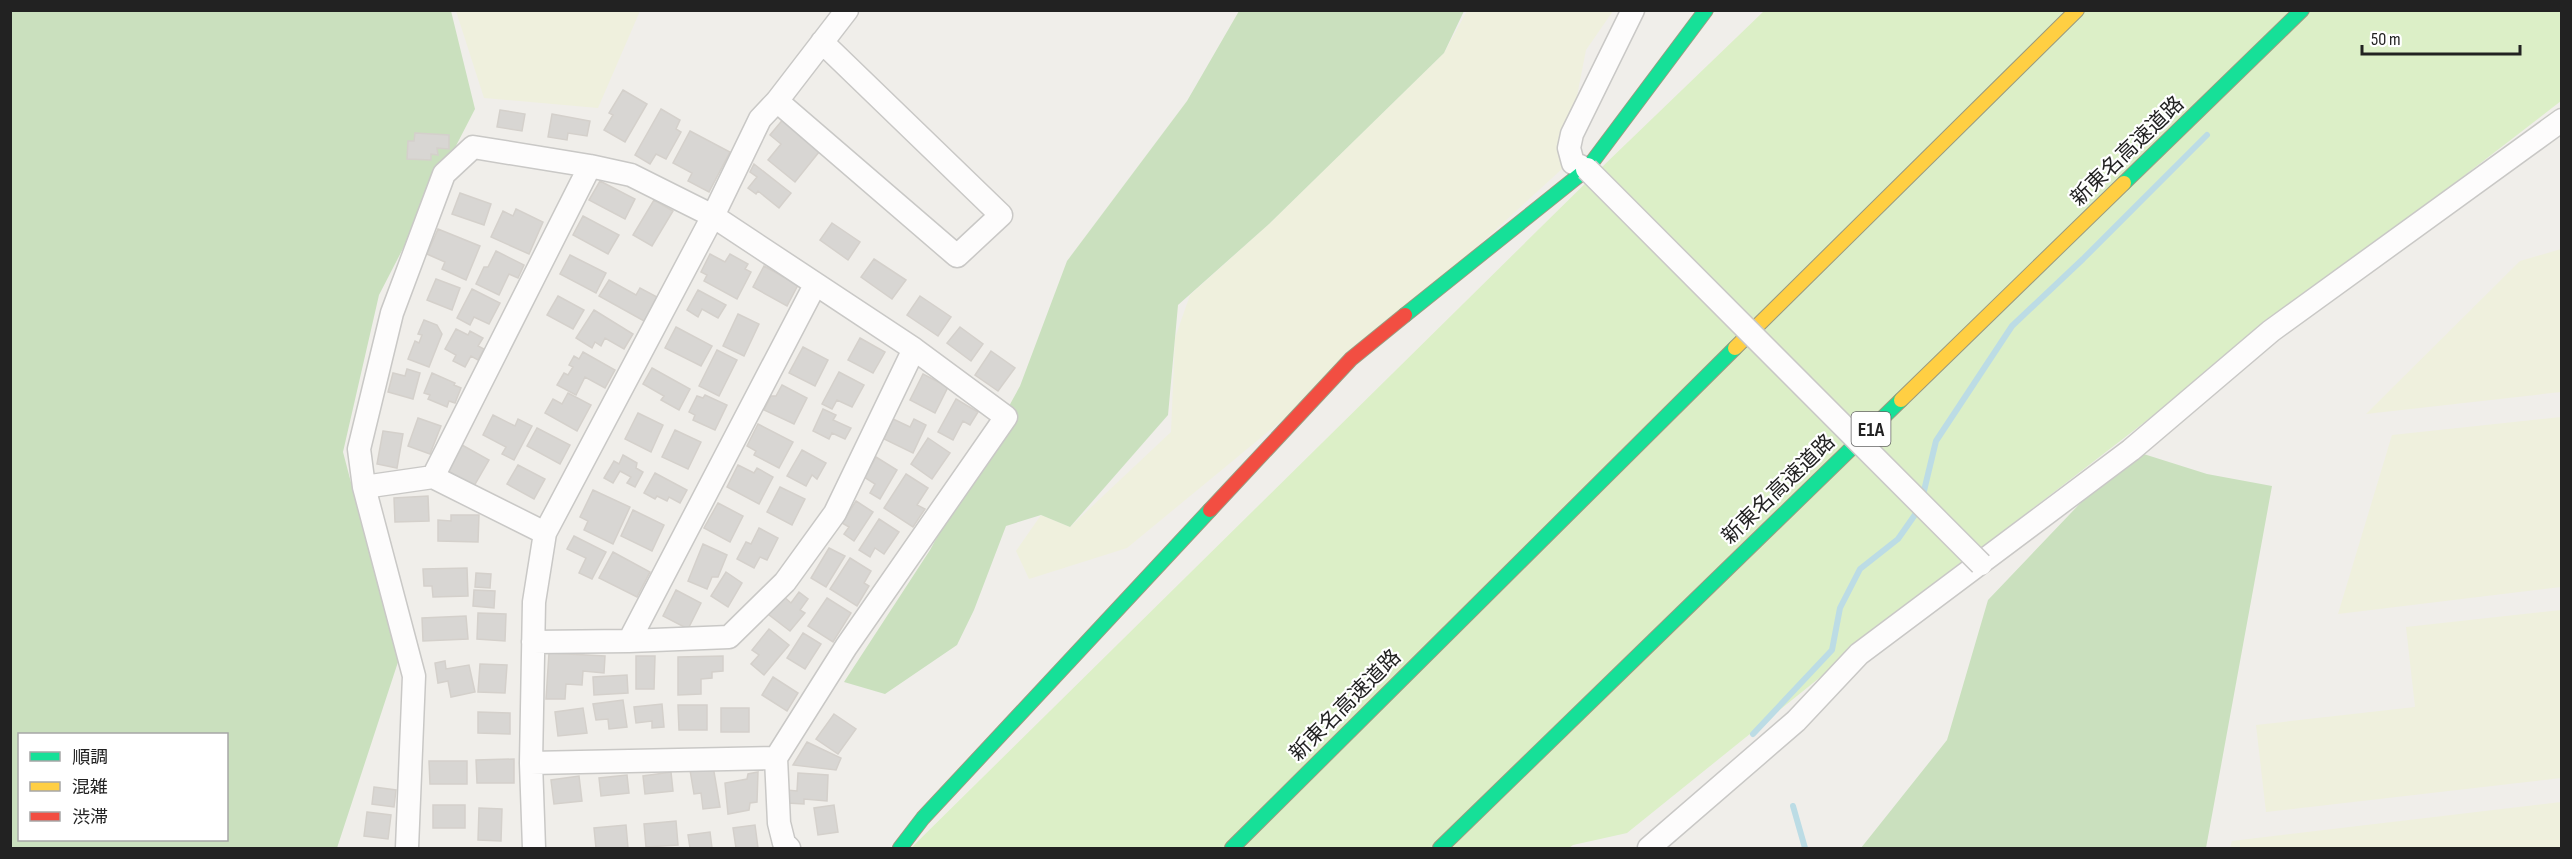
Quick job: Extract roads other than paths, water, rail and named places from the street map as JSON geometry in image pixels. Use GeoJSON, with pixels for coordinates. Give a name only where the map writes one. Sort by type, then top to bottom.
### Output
{"type":"FeatureCollection","features":[{"type":"Feature","properties":{"kind":"main road"},"geometry":{"type":"LineString","coordinates":[[900,849],[923,818],[1351,359],[1587,169],[1707,10]]}},
{"type":"Feature","properties":{"kind":"main road","name":"新東名高速道路"},"geometry":{"type":"LineString","coordinates":[[1232,849],[1368,710],[2077,10]]}},
{"type":"Feature","properties":{"kind":"main road","name":"新東名高速道路"},"geometry":{"type":"LineString","coordinates":[[1440,849],[2302,10]]}},
{"type":"Feature","properties":{"kind":"street"},"geometry":{"type":"LineString","coordinates":[[534,849],[531,763],[534,602],[546,533],[713,216],[760,119],[777,101],[847,10]]}},
{"type":"Feature","properties":{"kind":"street"},"geometry":{"type":"LineString","coordinates":[[1633,10],[1572,134],[1569,148],[1573,163],[1587,169],[1981,564]]}},
{"type":"Feature","properties":{"kind":"street"},"geometry":{"type":"LineString","coordinates":[[777,101],[957,256],[1001,215],[822,42]]}},
{"type":"Feature","properties":{"kind":"street"},"geometry":{"type":"LineString","coordinates":[[1649,849],[1796,721],[1859,654],[2131,450],[2271,331],[2562,120]]}},
{"type":"Feature","properties":{"kind":"street"},"geometry":{"type":"LineString","coordinates":[[407,849],[414,676],[364,487],[359,449],[392,312],[444,174],[473,147],[631,175],[713,216],[914,349],[1006,417],[846,647],[776,758],[779,823],[784,843],[789,849]]}},
{"type":"Feature","properties":{"kind":"street"},"geometry":{"type":"LineString","coordinates":[[433,477],[590,166]]}},
{"type":"Feature","properties":{"kind":"street"},"geometry":{"type":"LineString","coordinates":[[629,641],[815,285]]}},
{"type":"Feature","properties":{"kind":"street"},"geometry":{"type":"LineString","coordinates":[[533,642],[729,637],[784,582],[836,513],[914,349]]}},
{"type":"Feature","properties":{"kind":"street"},"geometry":{"type":"LineString","coordinates":[[364,487],[433,477],[546,533]]}},
{"type":"Feature","properties":{"kind":"street"},"geometry":{"type":"LineString","coordinates":[[531,763],[776,758]]}},
{"type":"Feature","properties":{"kind":"waterway"},"geometry":{"type":"LineString","coordinates":[[1922,499],[1936,441],[2012,326],[2083,259],[2207,135]]}},
{"type":"Feature","properties":{"kind":"waterway"},"geometry":{"type":"LineString","coordinates":[[1753,734],[1832,650],[1840,608],[1860,569],[1898,539],[1919,509]]}},
{"type":"Feature","properties":{"kind":"waterway"},"geometry":{"type":"LineString","coordinates":[[1793,806],[1805,848]]}}]}
